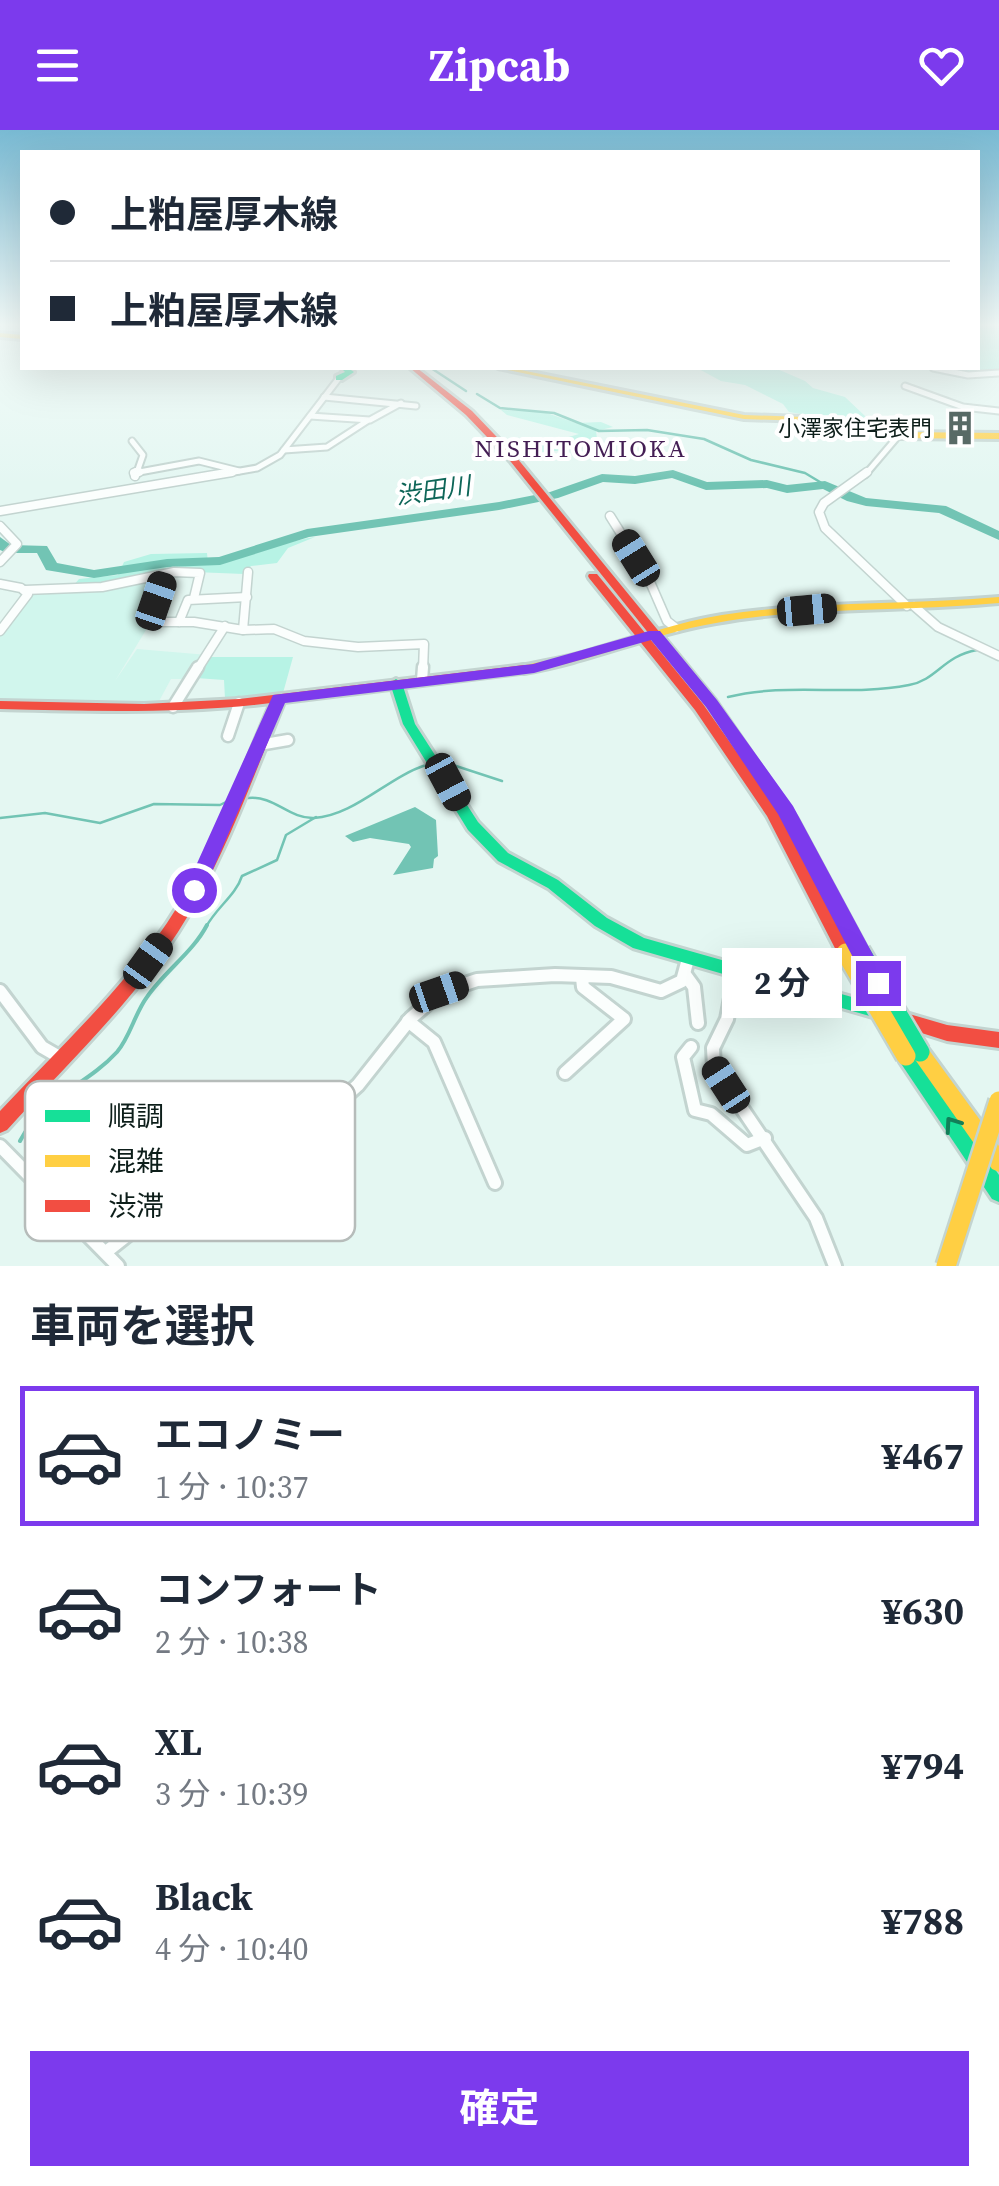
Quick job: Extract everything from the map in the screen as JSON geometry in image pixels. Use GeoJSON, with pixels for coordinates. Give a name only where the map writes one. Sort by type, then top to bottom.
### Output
{"type":"FeatureCollection","features":[{"type":"Feature","properties":{"kind":"main road"},"geometry":{"type":"LineString","coordinates":[[418,378],[474,422],[649,636],[712,703],[786,811],[853,952],[999,1192]]}},
{"type":"Feature","properties":{"kind":"main road"},"geometry":{"type":"LineString","coordinates":[[426,378],[481,420],[520,464],[534,492]]}},
{"type":"Feature","properties":{"kind":"main road"},"geometry":{"type":"LineString","coordinates":[[562,378],[716,412],[810,420],[898,435],[999,436]]}},
{"type":"Feature","properties":{"kind":"main road"},"geometry":{"type":"LineString","coordinates":[[0,705],[173,707],[279,699],[534,668],[676,628],[742,616],[999,600]]}},
{"type":"Feature","properties":{"kind":"main road"},"geometry":{"type":"LineString","coordinates":[[396,683],[409,724],[473,826],[493,848],[572,896],[620,934],[688,959],[947,1034],[999,1040]]}},
{"type":"Feature","properties":{"kind":"main road"},"geometry":{"type":"LineString","coordinates":[[40,1081],[148,961],[172,928],[193,894],[279,699]]}},
{"type":"Feature","properties":{"kind":"main road"},"geometry":{"type":"LineString","coordinates":[[913,1054],[999,1162]]}},
{"type":"Feature","properties":{"kind":"main road"},"geometry":{"type":"LineString","coordinates":[[0,1124],[25,1097]]}},
{"type":"Feature","properties":{"kind":"main road"},"geometry":{"type":"LineString","coordinates":[[946,1266],[999,1101]]}},
{"type":"Feature","properties":{"kind":"street"},"geometry":{"type":"LineString","coordinates":[[0,511],[184,478],[244,473],[276,459],[338,378]]}},
{"type":"Feature","properties":{"kind":"street"},"geometry":{"type":"LineString","coordinates":[[906,386],[963,407],[999,411]]}},
{"type":"Feature","properties":{"kind":"street"},"geometry":{"type":"LineString","coordinates":[[324,397],[416,406]]}},
{"type":"Feature","properties":{"kind":"street"},"geometry":{"type":"LineString","coordinates":[[284,450],[326,447],[401,403]]}},
{"type":"Feature","properties":{"kind":"street"},"geometry":{"type":"LineString","coordinates":[[310,416],[370,420]]}},
{"type":"Feature","properties":{"kind":"street"},"geometry":{"type":"LineString","coordinates":[[898,435],[862,478],[832,497],[819,512],[825,528],[938,627],[999,656]]}},
{"type":"Feature","properties":{"kind":"street"},"geometry":{"type":"LineString","coordinates":[[132,441],[142,456],[134,473],[137,488]]}},
{"type":"Feature","properties":{"kind":"street"},"geometry":{"type":"LineString","coordinates":[[134,473],[199,461],[244,473]]}},
{"type":"Feature","properties":{"kind":"street"},"geometry":{"type":"LineString","coordinates":[[610,516],[647,574],[667,620],[676,628]]}},
{"type":"Feature","properties":{"kind":"street"},"geometry":{"type":"LineString","coordinates":[[0,526],[14,550],[0,562]]}},
{"type":"Feature","properties":{"kind":"street"},"geometry":{"type":"LineString","coordinates":[[0,584],[26,590],[110,586],[165,574],[200,572],[194,598]]}},
{"type":"Feature","properties":{"kind":"street"},"geometry":{"type":"LineString","coordinates":[[243,630],[248,572]]}},
{"type":"Feature","properties":{"kind":"street"},"geometry":{"type":"LineString","coordinates":[[165,574],[148,622],[274,629],[317,644],[424,644],[422,680]]}},
{"type":"Feature","properties":{"kind":"street"},"geometry":{"type":"LineString","coordinates":[[0,630],[20,610],[28,594],[26,590]]}},
{"type":"Feature","properties":{"kind":"street"},"geometry":{"type":"LineString","coordinates":[[179,622],[188,600],[247,597]]}},
{"type":"Feature","properties":{"kind":"street"},"geometry":{"type":"LineString","coordinates":[[173,707],[226,626]]}},
{"type":"Feature","properties":{"kind":"street"},"geometry":{"type":"LineString","coordinates":[[228,736],[239,703]]}},
{"type":"Feature","properties":{"kind":"street"},"geometry":{"type":"LineString","coordinates":[[259,745],[288,740]]}},
{"type":"Feature","properties":{"kind":"street"},"geometry":{"type":"LineString","coordinates":[[355,1087],[378,1065],[430,996],[461,984],[510,974],[617,978],[656,992],[678,984],[686,976],[688,959]]}},
{"type":"Feature","properties":{"kind":"street"},"geometry":{"type":"LineString","coordinates":[[736,972],[727,1019],[712,1056],[726,1085],[816,1218],[836,1266]]}},
{"type":"Feature","properties":{"kind":"street"},"geometry":{"type":"LineString","coordinates":[[686,976],[694,987],[698,1023]]}},
{"type":"Feature","properties":{"kind":"street"},"geometry":{"type":"LineString","coordinates":[[564,1073],[624,1019],[584,987],[582,978]]}},
{"type":"Feature","properties":{"kind":"street"},"geometry":{"type":"LineString","coordinates":[[0,991],[42,1048],[62,1058]]}},
{"type":"Feature","properties":{"kind":"street"},"geometry":{"type":"LineString","coordinates":[[408,1021],[434,1042],[495,1184]]}},
{"type":"Feature","properties":{"kind":"street"},"geometry":{"type":"LineString","coordinates":[[691,1047],[683,1057],[695,1110],[711,1114],[747,1144],[765,1138]]}},
{"type":"Feature","properties":{"kind":"street"},"geometry":{"type":"LineString","coordinates":[[0,1146],[25,1171]]}},
{"type":"Feature","properties":{"kind":"street"},"geometry":{"type":"LineString","coordinates":[[95,1241],[118,1266]]}},
{"type":"Feature","properties":{"kind":"street"},"geometry":{"type":"LineString","coordinates":[[106,1252],[120,1241]]}},
{"type":"Feature","properties":{"kind":"shaded area"},"geometry":{"type":"Polygon","coordinates":[[[715,378],[798,378],[813,388],[845,397],[865,416],[915,433],[789,412],[783,404],[745,385],[715,378]]]}},
{"type":"Feature","properties":{"kind":"shaded area"},"geometry":{"type":"Polygon","coordinates":[[[501,410],[541,411],[576,423],[601,422],[613,427],[596,431],[597,439],[564,450],[535,453],[526,441],[548,443],[579,434],[507,415],[501,410]]]}},
{"type":"Feature","properties":{"kind":"shaded area"},"geometry":{"type":"Polygon","coordinates":[[[315,537],[288,548],[277,563],[251,566],[244,574],[169,571],[111,584],[73,586],[79,579],[118,575],[124,562],[151,554],[207,553],[208,563],[315,537]]]}},
{"type":"Feature","properties":{"kind":"shaded area"},"geometry":{"type":"Polygon","coordinates":[[[162,576],[149,625],[115,681],[137,649],[208,655],[188,679],[171,679],[158,703],[0,700],[0,634],[33,592],[162,576]]]}},
{"type":"Feature","properties":{"kind":"shaded area"},"geometry":{"type":"Polygon","coordinates":[[[211,657],[293,657],[283,693],[225,699],[224,680],[196,678],[211,657]]]}},
{"type":"Feature","properties":{"kind":"shaded area"},"geometry":{"type":"Polygon","coordinates":[[[415,807],[436,820],[438,856],[433,868],[393,875],[411,847],[409,844],[370,838],[353,842],[345,836],[415,807]]]}},
{"type":"Feature","properties":{"kind":"waterway"},"geometry":{"type":"LineString","coordinates":[[446,378],[466,391]]}},
{"type":"Feature","properties":{"kind":"waterway"},"geometry":{"type":"LineString","coordinates":[[477,394],[500,408],[554,413],[599,431],[647,430],[704,439],[751,460],[805,473],[825,485]]}},
{"type":"Feature","properties":{"kind":"waterway","name":"渋田川"},"geometry":{"type":"LineString","coordinates":[[0,541],[7,549],[42,549],[51,567],[94,574],[167,563],[220,561],[307,533],[499,506],[553,495],[602,478],[635,480],[673,474],[706,486],[767,484],[787,489],[825,485],[866,502],[941,509],[999,536]]}},
{"type":"Feature","properties":{"kind":"waterway"},"geometry":{"type":"LineString","coordinates":[[728,697],[773,690],[864,690],[909,685],[927,678],[956,657],[977,650]]}},
{"type":"Feature","properties":{"kind":"waterway"},"geometry":{"type":"LineString","coordinates":[[447,763],[502,781]]}},
{"type":"Feature","properties":{"kind":"waterway"},"geometry":{"type":"LineString","coordinates":[[314,818],[343,811],[426,765]]}},
{"type":"Feature","properties":{"kind":"waterway"},"geometry":{"type":"LineString","coordinates":[[248,798],[266,800],[297,815],[314,818]]}},
{"type":"Feature","properties":{"kind":"waterway"},"geometry":{"type":"LineString","coordinates":[[0,818],[45,813],[100,823],[154,804],[220,805],[228,801]]}},
{"type":"Feature","properties":{"kind":"waterway"},"geometry":{"type":"LineString","coordinates":[[206,927],[242,876],[277,860],[286,835],[314,818]]}},
{"type":"Feature","properties":{"kind":"waterway"},"geometry":{"type":"LineString","coordinates":[[81,1081],[117,1052],[147,997],[207,925]]}},
{"type":"Feature","properties":{"kind":"waterway"},"geometry":{"type":"LineString","coordinates":[[20,1141],[25,1133]]}},
{"type":"Feature","properties":{"kind":"traffic: fast"},"geometry":{"type":"LineString","coordinates":[[396,683],[409,724],[473,826],[503,857],[553,884],[601,922],[639,943],[880,1012]]}},
{"type":"Feature","properties":{"kind":"traffic: fast"},"geometry":{"type":"LineString","coordinates":[[860,951],[920,1052]]}},
{"type":"Feature","properties":{"kind":"traffic: fast"},"geometry":{"type":"LineString","coordinates":[[906,1056],[999,1192]]}},
{"type":"Feature","properties":{"kind":"traffic: slow"},"geometry":{"type":"LineString","coordinates":[[551,378],[744,417],[804,419],[899,435],[999,436]]}},
{"type":"Feature","properties":{"kind":"traffic: slow"},"geometry":{"type":"LineString","coordinates":[[524,669],[717,619],[787,611],[999,600]]}},
{"type":"Feature","properties":{"kind":"traffic: slow"},"geometry":{"type":"LineString","coordinates":[[846,953],[906,1056]]}},
{"type":"Feature","properties":{"kind":"traffic: slow"},"geometry":{"type":"LineString","coordinates":[[920,1052],[999,1162]]}},
{"type":"Feature","properties":{"kind":"traffic: slow"},"geometry":{"type":"LineString","coordinates":[[946,1266],[999,1101]]}},
{"type":"Feature","properties":{"kind":"traffic: jam"},"geometry":{"type":"LineString","coordinates":[[425,378],[469,413],[514,460],[711,703],[792,823],[860,951]]}},
{"type":"Feature","properties":{"kind":"traffic: jam"},"geometry":{"type":"LineString","coordinates":[[593,576],[699,707],[773,814],[846,953]]}},
{"type":"Feature","properties":{"kind":"traffic: jam"},"geometry":{"type":"LineString","coordinates":[[0,705],[144,708],[239,703],[524,669]]}},
{"type":"Feature","properties":{"kind":"traffic: jam"},"geometry":{"type":"LineString","coordinates":[[40,1081],[112,1005],[172,928],[217,845],[279,699]]}},
{"type":"Feature","properties":{"kind":"traffic: jam"},"geometry":{"type":"LineString","coordinates":[[899,1019],[947,1033],[999,1040]]}},
{"type":"Feature","properties":{"kind":"traffic: jam"},"geometry":{"type":"LineString","coordinates":[[0,1124],[25,1097]]}},
{"type":"Feature","properties":{"kind":"place","name":"小澤家住宅表門"},"geometry":{"type":"Point","coordinates":[960,428]}},
{"type":"Feature","properties":{"kind":"district","name":"NISHITOMIOKA"},"geometry":{"type":"Point","coordinates":[581,448]}},
{"type":"Feature","properties":{"kind":"route"},"geometry":{"type":"LineString","coordinates":[[194,890],[279,699],[534,668],[654,634],[712,703],[786,811],[878,983]]}}]}
